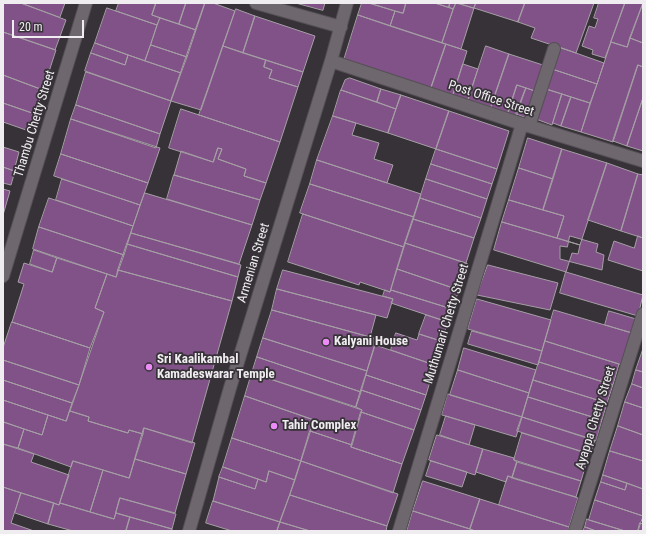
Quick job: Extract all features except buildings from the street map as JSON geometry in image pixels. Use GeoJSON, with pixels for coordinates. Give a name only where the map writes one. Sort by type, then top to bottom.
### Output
{"type":"FeatureCollection","features":[{"type":"Feature","properties":{"kind":"street","name":"Thambu Chetty Street"},"geometry":{"type":"LineString","coordinates":[[3,276],[86,3]]}},
{"type":"Feature","properties":{"kind":"street"},"geometry":{"type":"LineString","coordinates":[[256,3],[341,27]]}},
{"type":"Feature","properties":{"kind":"street","name":"Armenian Street"},"geometry":{"type":"LineString","coordinates":[[189,531],[232,380],[331,61],[347,3]]}},
{"type":"Feature","properties":{"kind":"street","name":"Muthumari Chetty Street"},"geometry":{"type":"LineString","coordinates":[[399,531],[525,125],[554,49]]}},
{"type":"Feature","properties":{"kind":"street","name":"Post Office Street"},"geometry":{"type":"LineString","coordinates":[[331,61],[525,125],[643,161]]}},
{"type":"Feature","properties":{"kind":"street","name":"Ayappa Chetty Street"},"geometry":{"type":"LineString","coordinates":[[575,531],[643,314]]}},
{"type":"Feature","properties":{"kind":"place","name":"Kalyani House"},"geometry":{"type":"Point","coordinates":[326,342]}},
{"type":"Feature","properties":{"kind":"place","name":"Sri Kaalikambal Kamadeswarar Temple"},"geometry":{"type":"Point","coordinates":[149,367]}},
{"type":"Feature","properties":{"kind":"place","name":"Tahir Complex"},"geometry":{"type":"Point","coordinates":[274,426]}}]}
